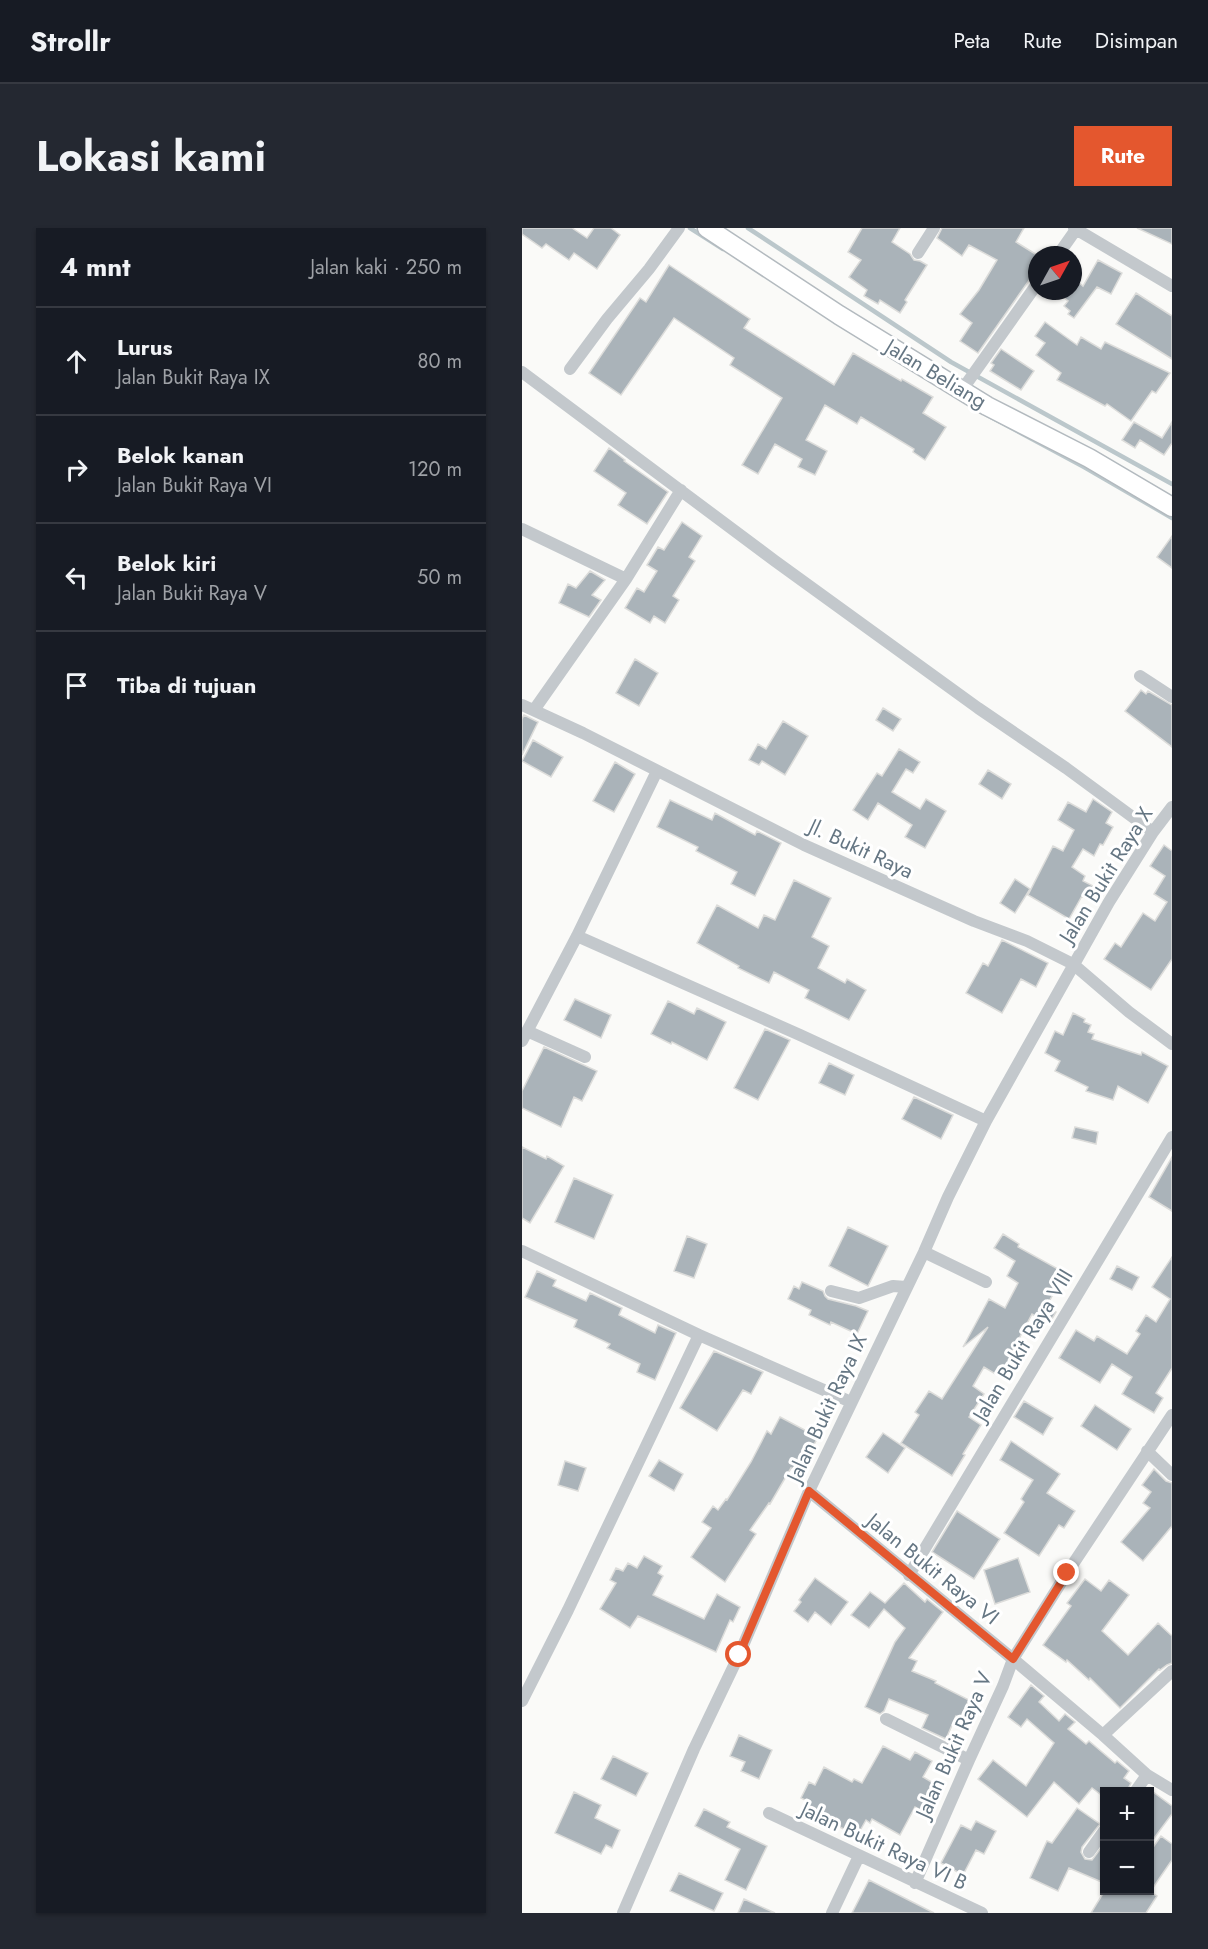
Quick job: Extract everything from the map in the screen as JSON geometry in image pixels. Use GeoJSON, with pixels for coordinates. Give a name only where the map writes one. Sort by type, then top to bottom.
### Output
{"type":"FeatureCollection","features":[{"type":"Feature","properties":{"kind":"street"},"geometry":{"type":"LineString","coordinates":[[570,369],[679,228]]}},
{"type":"Feature","properties":{"kind":"street","name":"Jalan Beliang"},"geometry":{"type":"LineString","coordinates":[[707,228],[839,315],[987,406],[1089,458],[1172,507]]}},
{"type":"Feature","properties":{"kind":"street"},"geometry":{"type":"LineString","coordinates":[[918,254],[934,228]]}},
{"type":"Feature","properties":{"kind":"street"},"geometry":{"type":"LineString","coordinates":[[1064,246],[1076,228],[1172,286]]}},
{"type":"Feature","properties":{"kind":"street"},"geometry":{"type":"LineString","coordinates":[[962,390],[1028,297]]}},
{"type":"Feature","properties":{"kind":"street"},"geometry":{"type":"LineString","coordinates":[[522,372],[785,568],[1153,832]]}},
{"type":"Feature","properties":{"kind":"street"},"geometry":{"type":"LineString","coordinates":[[534,710],[626,579],[681,490]]}},
{"type":"Feature","properties":{"kind":"street"},"geometry":{"type":"LineString","coordinates":[[522,529],[626,579]]}},
{"type":"Feature","properties":{"kind":"street"},"geometry":{"type":"LineString","coordinates":[[1140,676],[1172,697]]}},
{"type":"Feature","properties":{"kind":"street","name":"Jl. Bukit Raya"},"geometry":{"type":"LineString","coordinates":[[522,705],[804,845],[974,921],[1027,941],[1074,964],[1129,1012],[1172,1044]]}},
{"type":"Feature","properties":{"kind":"street"},"geometry":{"type":"LineString","coordinates":[[585,1057],[525,1036],[577,936],[657,771]]}},
{"type":"Feature","properties":{"kind":"street","name":"Jalan Bukit Raya X"},"geometry":{"type":"LineString","coordinates":[[1074,964],[1109,902],[1153,832],[1172,807]]}},
{"type":"Feature","properties":{"kind":"street"},"geometry":{"type":"LineString","coordinates":[[577,936],[986,1121]]}},
{"type":"Feature","properties":{"kind":"street","name":"Jalan Bukit Raya IX"},"geometry":{"type":"LineString","coordinates":[[623,1913],[694,1749],[739,1655],[809,1491],[924,1252],[948,1197],[986,1121],[1074,964]]}},
{"type":"Feature","properties":{"kind":"street","name":"Jalan Bukit Raya VIII"},"geometry":{"type":"LineString","coordinates":[[909,1575],[1172,1137]]}},
{"type":"Feature","properties":{"kind":"street"},"geometry":{"type":"LineString","coordinates":[[522,1251],[699,1335],[851,1402]]}},
{"type":"Feature","properties":{"kind":"street"},"geometry":{"type":"LineString","coordinates":[[924,1252],[986,1281]]}},
{"type":"Feature","properties":{"kind":"street"},"geometry":{"type":"LineString","coordinates":[[831,1291],[859,1298],[893,1286],[906,1287]]}},
{"type":"Feature","properties":{"kind":"street"},"geometry":{"type":"LineString","coordinates":[[522,1701],[699,1335]]}},
{"type":"Feature","properties":{"kind":"street","name":"Jalan Bukit Raya V"},"geometry":{"type":"LineString","coordinates":[[915,1882],[1004,1686],[1013,1659],[1172,1415]]}},
{"type":"Feature","properties":{"kind":"street"},"geometry":{"type":"LineString","coordinates":[[1147,1451],[1172,1475]]}},
{"type":"Feature","properties":{"kind":"street","name":"Jalan Bukit Raya VI"},"geometry":{"type":"LineString","coordinates":[[809,1491],[1013,1659],[1147,1775],[1172,1790]]}},
{"type":"Feature","properties":{"kind":"street"},"geometry":{"type":"LineString","coordinates":[[1103,1735],[1172,1671]]}},
{"type":"Feature","properties":{"kind":"street"},"geometry":{"type":"LineString","coordinates":[[886,1719],[969,1760]]}},
{"type":"Feature","properties":{"kind":"street"},"geometry":{"type":"LineString","coordinates":[[1138,1787],[1147,1775]]}},
{"type":"Feature","properties":{"kind":"street","name":"Jalan Bukit Raya VI B"},"geometry":{"type":"LineString","coordinates":[[769,1813],[982,1913]]}},
{"type":"Feature","properties":{"kind":"street"},"geometry":{"type":"LineString","coordinates":[[1089,1852],[1100,1837]]}},
{"type":"Feature","properties":{"kind":"street"},"geometry":{"type":"LineString","coordinates":[[832,1913],[859,1856]]}},
{"type":"Feature","properties":{"kind":"building"},"geometry":{"type":"Polygon","coordinates":[[[522,228],[572,228],[587,238],[594,228],[611,228],[620,235],[597,269],[574,253],[569,260],[546,244],[542,248],[522,234],[522,228]]]}},
{"type":"Feature","properties":{"kind":"building"},"geometry":{"type":"Polygon","coordinates":[[[862,228],[900,228],[892,242],[910,254],[914,260],[927,265],[905,300],[907,302],[900,313],[880,300],[878,304],[864,296],[867,290],[849,277],[861,260],[848,252],[862,228]]]}},
{"type":"Feature","properties":{"kind":"building"},"geometry":{"type":"Polygon","coordinates":[[[942,228],[1024,228],[1016,242],[1028,249],[1028,282],[978,353],[960,341],[972,323],[960,314],[979,290],[997,260],[969,245],[962,256],[937,238],[942,228]]]}},
{"type":"Feature","properties":{"kind":"building"},"geometry":{"type":"Polygon","coordinates":[[[1137,228],[1172,228],[1172,244],[1137,228]]]}},
{"type":"Feature","properties":{"kind":"building"},"geometry":{"type":"Polygon","coordinates":[[[1098,260],[1122,273],[1111,294],[1097,287],[1074,318],[1068,314],[1070,311],[1064,306],[1067,300],[1082,300],[1083,286],[1098,260]]]}},
{"type":"Feature","properties":{"kind":"building"},"geometry":{"type":"Polygon","coordinates":[[[669,265],[750,319],[744,328],[834,385],[853,353],[933,397],[923,413],[946,427],[925,460],[913,452],[914,449],[861,417],[857,424],[825,405],[806,440],[827,451],[815,475],[798,467],[802,459],[775,444],[758,474],[742,465],[782,398],[730,365],[734,358],[674,318],[621,395],[589,373],[640,298],[646,302],[669,265]]]}},
{"type":"Feature","properties":{"kind":"building"},"geometry":{"type":"Polygon","coordinates":[[[1136,293],[1172,316],[1172,359],[1116,324],[1136,293]]]}},
{"type":"Feature","properties":{"kind":"building"},"geometry":{"type":"Polygon","coordinates":[[[1045,322],[1077,345],[1081,337],[1101,349],[1105,342],[1170,373],[1156,393],[1152,391],[1131,421],[1107,404],[1105,406],[1057,380],[1061,373],[1036,355],[1045,343],[1035,336],[1045,322]]]}},
{"type":"Feature","properties":{"kind":"building"},"geometry":{"type":"Polygon","coordinates":[[[1001,349],[1034,371],[1021,390],[990,371],[994,365],[991,363],[1001,349]]]}},
{"type":"Feature","properties":{"kind":"building"},"geometry":{"type":"Polygon","coordinates":[[[1134,422],[1162,438],[1172,422],[1172,443],[1164,455],[1140,440],[1135,448],[1122,440],[1134,422]]]}},
{"type":"Feature","properties":{"kind":"building"},"geometry":{"type":"Polygon","coordinates":[[[609,448],[668,492],[647,524],[618,505],[626,493],[594,471],[609,448]]]}},
{"type":"Feature","properties":{"kind":"building"},"geometry":{"type":"Polygon","coordinates":[[[682,522],[702,536],[689,557],[695,561],[673,596],[679,600],[665,623],[654,616],[650,623],[625,608],[637,588],[644,592],[657,571],[647,565],[658,547],[664,550],[682,522]]]}},
{"type":"Feature","properties":{"kind":"building"},"geometry":{"type":"Polygon","coordinates":[[[1172,536],[1172,568],[1157,557],[1172,536]]]}},
{"type":"Feature","properties":{"kind":"building"},"geometry":{"type":"Polygon","coordinates":[[[590,571],[605,580],[592,595],[601,600],[589,617],[559,603],[568,584],[576,588],[590,571]]]}},
{"type":"Feature","properties":{"kind":"building"},"geometry":{"type":"Polygon","coordinates":[[[635,659],[658,673],[639,706],[616,693],[635,659]]]}},
{"type":"Feature","properties":{"kind":"building"},"geometry":{"type":"Polygon","coordinates":[[[1141,690],[1146,694],[1148,691],[1172,705],[1172,747],[1125,711],[1141,690]]]}},
{"type":"Feature","properties":{"kind":"building"},"geometry":{"type":"Polygon","coordinates":[[[883,708],[901,719],[893,731],[876,720],[883,708]]]}},
{"type":"Feature","properties":{"kind":"building"},"geometry":{"type":"Polygon","coordinates":[[[524,715],[538,722],[522,755],[522,719],[524,715]]]}},
{"type":"Feature","properties":{"kind":"building"},"geometry":{"type":"Polygon","coordinates":[[[783,721],[808,736],[785,775],[762,761],[759,765],[749,760],[758,744],[766,749],[783,721]]]}},
{"type":"Feature","properties":{"kind":"building"},"geometry":{"type":"Polygon","coordinates":[[[533,740],[563,757],[551,777],[522,761],[533,740]]]}},
{"type":"Feature","properties":{"kind":"building"},"geometry":{"type":"Polygon","coordinates":[[[899,749],[920,762],[913,773],[906,769],[892,792],[920,809],[926,799],[946,811],[925,848],[905,837],[912,825],[878,803],[868,820],[853,810],[877,773],[882,776],[899,749]]]}},
{"type":"Feature","properties":{"kind":"building"},"geometry":{"type":"Polygon","coordinates":[[[615,762],[635,774],[614,812],[593,801],[615,762]]]}},
{"type":"Feature","properties":{"kind":"building"},"geometry":{"type":"Polygon","coordinates":[[[988,770],[1011,784],[1002,799],[979,784],[988,770]]]}},
{"type":"Feature","properties":{"kind":"building"},"geometry":{"type":"Polygon","coordinates":[[[1093,799],[1112,812],[1106,823],[1113,827],[1094,856],[1083,849],[1072,867],[1085,876],[1083,881],[1101,890],[1094,903],[1082,896],[1069,919],[1028,895],[1053,846],[1063,851],[1074,830],[1058,820],[1068,802],[1086,812],[1093,799]]]}},
{"type":"Feature","properties":{"kind":"building"},"geometry":{"type":"Polygon","coordinates":[[[670,800],[712,820],[715,813],[755,835],[757,831],[781,843],[755,896],[731,884],[737,872],[696,851],[698,847],[657,827],[670,800]]]}},
{"type":"Feature","properties":{"kind":"building"},"geometry":{"type":"Polygon","coordinates":[[[1164,845],[1172,851],[1172,959],[1151,990],[1104,959],[1115,943],[1121,947],[1143,913],[1155,921],[1167,902],[1154,894],[1165,876],[1150,866],[1164,845]]]}},
{"type":"Feature","properties":{"kind":"building"},"geometry":{"type":"Polygon","coordinates":[[[1015,879],[1030,889],[1015,913],[1000,903],[1015,879]]]}},
{"type":"Feature","properties":{"kind":"building"},"geometry":{"type":"Polygon","coordinates":[[[794,880],[831,898],[812,937],[829,946],[818,968],[845,983],[847,979],[866,990],[849,1020],[805,998],[809,990],[774,972],[769,983],[738,968],[739,966],[697,943],[717,905],[758,928],[764,915],[775,920],[794,880]]]}},
{"type":"Feature","properties":{"kind":"building"},"geometry":{"type":"Polygon","coordinates":[[[1002,940],[1048,963],[1036,987],[1021,979],[1002,1013],[966,993],[983,963],[988,966],[1002,940]]]}},
{"type":"Feature","properties":{"kind":"building"},"geometry":{"type":"Polygon","coordinates":[[[575,999],[611,1015],[601,1038],[564,1020],[575,999]]]}},
{"type":"Feature","properties":{"kind":"building"},"geometry":{"type":"Polygon","coordinates":[[[668,1001],[694,1014],[697,1008],[726,1022],[707,1060],[651,1034],[668,1001]]]}},
{"type":"Feature","properties":{"kind":"building"},"geometry":{"type":"Polygon","coordinates":[[[1073,1013],[1091,1025],[1088,1032],[1094,1034],[1092,1039],[1141,1055],[1142,1052],[1168,1066],[1148,1103],[1118,1086],[1113,1100],[1086,1091],[1088,1087],[1055,1071],[1060,1061],[1045,1053],[1055,1031],[1063,1035],[1073,1013]]]}},
{"type":"Feature","properties":{"kind":"building"},"geometry":{"type":"Polygon","coordinates":[[[765,1029],[790,1040],[758,1100],[734,1088],[765,1029]]]}},
{"type":"Feature","properties":{"kind":"building"},"geometry":{"type":"Polygon","coordinates":[[[544,1047],[597,1071],[582,1101],[574,1097],[561,1127],[522,1108],[522,1091],[544,1047]]]}},
{"type":"Feature","properties":{"kind":"building"},"geometry":{"type":"Polygon","coordinates":[[[829,1063],[854,1075],[845,1095],[819,1083],[829,1063]]]}},
{"type":"Feature","properties":{"kind":"building"},"geometry":{"type":"Polygon","coordinates":[[[914,1097],[953,1115],[941,1139],[902,1119],[914,1097]]]}},
{"type":"Feature","properties":{"kind":"building"},"geometry":{"type":"Polygon","coordinates":[[[1075,1127],[1098,1132],[1096,1144],[1072,1138],[1075,1127]]]}},
{"type":"Feature","properties":{"kind":"building"},"geometry":{"type":"Polygon","coordinates":[[[522,1147],[546,1159],[547,1156],[564,1166],[530,1223],[522,1218],[522,1147]]]}},
{"type":"Feature","properties":{"kind":"building"},"geometry":{"type":"Polygon","coordinates":[[[1172,1157],[1172,1211],[1149,1197],[1172,1157]]]}},
{"type":"Feature","properties":{"kind":"building"},"geometry":{"type":"Polygon","coordinates":[[[574,1178],[613,1195],[594,1239],[555,1222],[574,1178]]]}},
{"type":"Feature","properties":{"kind":"building"},"geometry":{"type":"Polygon","coordinates":[[[848,1227],[888,1246],[868,1286],[829,1266],[848,1227]]]}},
{"type":"Feature","properties":{"kind":"building"},"geometry":{"type":"Polygon","coordinates":[[[1003,1234],[1019,1244],[1018,1247],[1065,1273],[1046,1307],[1056,1312],[1049,1324],[1032,1314],[1011,1354],[1014,1356],[1002,1378],[984,1367],[973,1386],[984,1394],[969,1417],[981,1425],[952,1476],[901,1443],[919,1415],[915,1412],[929,1391],[942,1399],[988,1327],[963,1347],[989,1299],[1005,1308],[1018,1283],[1007,1276],[1015,1261],[994,1248],[1003,1234]]]}},
{"type":"Feature","properties":{"kind":"building"},"geometry":{"type":"Polygon","coordinates":[[[687,1236],[707,1244],[694,1278],[674,1271],[687,1236]]]}},
{"type":"Feature","properties":{"kind":"building"},"geometry":{"type":"Polygon","coordinates":[[[1172,1257],[1172,1368],[1156,1393],[1163,1398],[1154,1413],[1122,1394],[1132,1377],[1112,1364],[1100,1383],[1059,1358],[1076,1330],[1094,1341],[1097,1336],[1127,1354],[1140,1334],[1136,1331],[1146,1315],[1156,1322],[1170,1299],[1152,1287],[1172,1257]]]}},
{"type":"Feature","properties":{"kind":"building"},"geometry":{"type":"Polygon","coordinates":[[[1117,1266],[1139,1277],[1132,1290],[1110,1279],[1117,1266]]]}},
{"type":"Feature","properties":{"kind":"building"},"geometry":{"type":"Polygon","coordinates":[[[537,1271],[556,1280],[553,1286],[586,1301],[590,1293],[622,1308],[619,1315],[655,1333],[658,1325],[676,1333],[655,1380],[637,1372],[640,1364],[607,1348],[610,1344],[574,1327],[577,1320],[525,1297],[537,1271]]]}},
{"type":"Feature","properties":{"kind":"building"},"geometry":{"type":"Polygon","coordinates":[[[802,1282],[823,1291],[828,1299],[868,1311],[857,1334],[809,1315],[811,1310],[788,1299],[794,1286],[799,1289],[802,1282]]]}},
{"type":"Feature","properties":{"kind":"building"},"geometry":{"type":"Polygon","coordinates":[[[714,1351],[763,1372],[751,1394],[743,1390],[717,1431],[680,1408],[714,1351]]]}},
{"type":"Feature","properties":{"kind":"building"},"geometry":{"type":"Polygon","coordinates":[[[1024,1401],[1053,1418],[1043,1435],[1014,1417],[1024,1401]]]}},
{"type":"Feature","properties":{"kind":"building"},"geometry":{"type":"Polygon","coordinates":[[[1095,1405],[1131,1429],[1117,1450],[1081,1426],[1095,1405]]]}},
{"type":"Feature","properties":{"kind":"building"},"geometry":{"type":"Polygon","coordinates":[[[780,1417],[818,1437],[810,1452],[804,1449],[794,1469],[791,1468],[770,1504],[750,1530],[756,1534],[725,1582],[691,1557],[711,1528],[702,1522],[713,1506],[718,1510],[727,1500],[767,1431],[771,1434],[780,1417]]]}},
{"type":"Feature","properties":{"kind":"building"},"geometry":{"type":"Polygon","coordinates":[[[883,1433],[905,1448],[888,1473],[866,1457],[883,1433]]]}},
{"type":"Feature","properties":{"kind":"building"},"geometry":{"type":"Polygon","coordinates":[[[1011,1441],[1060,1474],[1047,1493],[1075,1511],[1064,1528],[1059,1525],[1039,1556],[1004,1533],[1024,1502],[1021,1499],[1033,1480],[1000,1460],[1011,1441]]]}},
{"type":"Feature","properties":{"kind":"building"},"geometry":{"type":"Polygon","coordinates":[[[659,1460],[683,1474],[674,1491],[649,1476],[659,1460]]]}},
{"type":"Feature","properties":{"kind":"building"},"geometry":{"type":"Polygon","coordinates":[[[565,1461],[586,1468],[578,1491],[558,1485],[565,1461]]]}},
{"type":"Feature","properties":{"kind":"building"},"geometry":{"type":"Polygon","coordinates":[[[1154,1469],[1166,1481],[1172,1483],[1172,1526],[1143,1561],[1121,1542],[1150,1508],[1143,1503],[1151,1492],[1142,1485],[1154,1469]]]}},
{"type":"Feature","properties":{"kind":"building"},"geometry":{"type":"Polygon","coordinates":[[[957,1511],[1000,1539],[974,1579],[932,1552],[957,1511]]]}},
{"type":"Feature","properties":{"kind":"building"},"geometry":{"type":"Polygon","coordinates":[[[644,1556],[662,1566],[658,1573],[663,1576],[653,1595],[704,1619],[717,1594],[740,1607],[733,1622],[730,1620],[716,1652],[638,1616],[630,1628],[600,1609],[616,1583],[610,1580],[616,1568],[623,1571],[628,1563],[637,1568],[644,1556]]]}},
{"type":"Feature","properties":{"kind":"building"},"geometry":{"type":"Polygon","coordinates":[[[1018,1558],[1030,1592],[995,1604],[984,1570],[1018,1558]]]}},
{"type":"Feature","properties":{"kind":"building"},"geometry":{"type":"Polygon","coordinates":[[[815,1578],[848,1602],[831,1625],[815,1612],[808,1622],[794,1611],[815,1578]]]}},
{"type":"Feature","properties":{"kind":"building"},"geometry":{"type":"Polygon","coordinates":[[[1085,1579],[1101,1591],[1109,1580],[1129,1595],[1102,1631],[1128,1655],[1158,1623],[1172,1636],[1172,1663],[1159,1669],[1120,1708],[1090,1678],[1089,1680],[1067,1660],[1066,1662],[1043,1645],[1071,1606],[1067,1603],[1085,1579]]]}},
{"type":"Feature","properties":{"kind":"building"},"geometry":{"type":"Polygon","coordinates":[[[904,1583],[925,1602],[927,1599],[943,1612],[909,1658],[917,1661],[912,1671],[936,1681],[935,1683],[969,1700],[960,1718],[956,1716],[946,1739],[922,1728],[928,1715],[889,1699],[884,1711],[880,1714],[865,1707],[895,1642],[905,1628],[884,1609],[869,1628],[851,1615],[870,1592],[885,1603],[904,1583]]]}},
{"type":"Feature","properties":{"kind":"building"},"geometry":{"type":"Polygon","coordinates":[[[1031,1685],[1044,1696],[1039,1702],[1059,1721],[1065,1714],[1075,1722],[1068,1729],[1086,1744],[1089,1741],[1115,1763],[1117,1761],[1129,1771],[1124,1778],[1131,1783],[1129,1787],[1100,1787],[1100,1794],[1092,1788],[1079,1804],[1054,1782],[1027,1817],[978,1779],[993,1760],[1026,1786],[1054,1743],[1027,1719],[1021,1727],[1008,1717],[1031,1685]]]}},
{"type":"Feature","properties":{"kind":"building"},"geometry":{"type":"Polygon","coordinates":[[[739,1735],[772,1750],[759,1779],[741,1771],[745,1762],[730,1756],[739,1735]]]}},
{"type":"Feature","properties":{"kind":"building"},"geometry":{"type":"Polygon","coordinates":[[[883,1746],[910,1760],[915,1752],[932,1761],[923,1777],[940,1787],[926,1813],[915,1807],[900,1835],[872,1819],[870,1823],[866,1820],[857,1836],[803,1808],[807,1801],[801,1798],[809,1782],[815,1785],[824,1767],[852,1782],[854,1779],[862,1783],[883,1746]]]}},
{"type":"Feature","properties":{"kind":"building"},"geometry":{"type":"Polygon","coordinates":[[[613,1756],[648,1773],[636,1796],[601,1779],[613,1756]]]}},
{"type":"Feature","properties":{"kind":"building"},"geometry":{"type":"Polygon","coordinates":[[[574,1792],[601,1805],[595,1818],[620,1830],[612,1848],[606,1845],[601,1854],[555,1833],[574,1792]]]}},
{"type":"Feature","properties":{"kind":"building"},"geometry":{"type":"Polygon","coordinates":[[[1154,1793],[1172,1806],[1172,1814],[1154,1838],[1154,1793]]]}},
{"type":"Feature","properties":{"kind":"building"},"geometry":{"type":"Polygon","coordinates":[[[1077,1808],[1100,1824],[1082,1847],[1081,1852],[1085,1859],[1092,1860],[1100,1849],[1100,1881],[1069,1868],[1058,1891],[1030,1878],[1047,1841],[1052,1843],[1077,1808]]]}},
{"type":"Feature","properties":{"kind":"building"},"geometry":{"type":"Polygon","coordinates":[[[704,1809],[730,1822],[727,1827],[767,1846],[746,1890],[725,1880],[740,1849],[695,1826],[704,1809]]]}},
{"type":"Feature","properties":{"kind":"building"},"geometry":{"type":"Polygon","coordinates":[[[976,1821],[996,1831],[984,1854],[976,1850],[963,1875],[941,1863],[961,1825],[971,1830],[976,1821]]]}},
{"type":"Feature","properties":{"kind":"building"},"geometry":{"type":"Polygon","coordinates":[[[1161,1836],[1172,1844],[1172,1860],[1154,1886],[1154,1846],[1161,1836]]]}},
{"type":"Feature","properties":{"kind":"building"},"geometry":{"type":"Polygon","coordinates":[[[679,1873],[723,1893],[714,1911],[670,1891],[679,1873]]]}},
{"type":"Feature","properties":{"kind":"building"},"geometry":{"type":"Polygon","coordinates":[[[869,1880],[934,1913],[852,1913],[869,1880]]]}},
{"type":"Feature","properties":{"kind":"building"},"geometry":{"type":"Polygon","coordinates":[[[1102,1895],[1157,1896],[1146,1913],[1091,1913],[1102,1895]]]}},
{"type":"Feature","properties":{"kind":"building"},"geometry":{"type":"Polygon","coordinates":[[[744,1899],[775,1913],[738,1913],[744,1899]]]}},
{"type":"Feature","properties":{"kind":"waterway"},"geometry":{"type":"LineString","coordinates":[[690,228],[723,249]]}},
{"type":"Feature","properties":{"kind":"waterway"},"geometry":{"type":"LineString","coordinates":[[748,228],[951,362],[1172,484]]}},
{"type":"Feature","properties":{"kind":"waterway"},"geometry":{"type":"LineString","coordinates":[[976,409],[1084,467],[1172,518]]}},
{"type":"Feature","properties":{"kind":"route"},"geometry":{"type":"LineString","coordinates":[[739,1655],[809,1491],[1013,1659],[1067,1573]]}}]}
